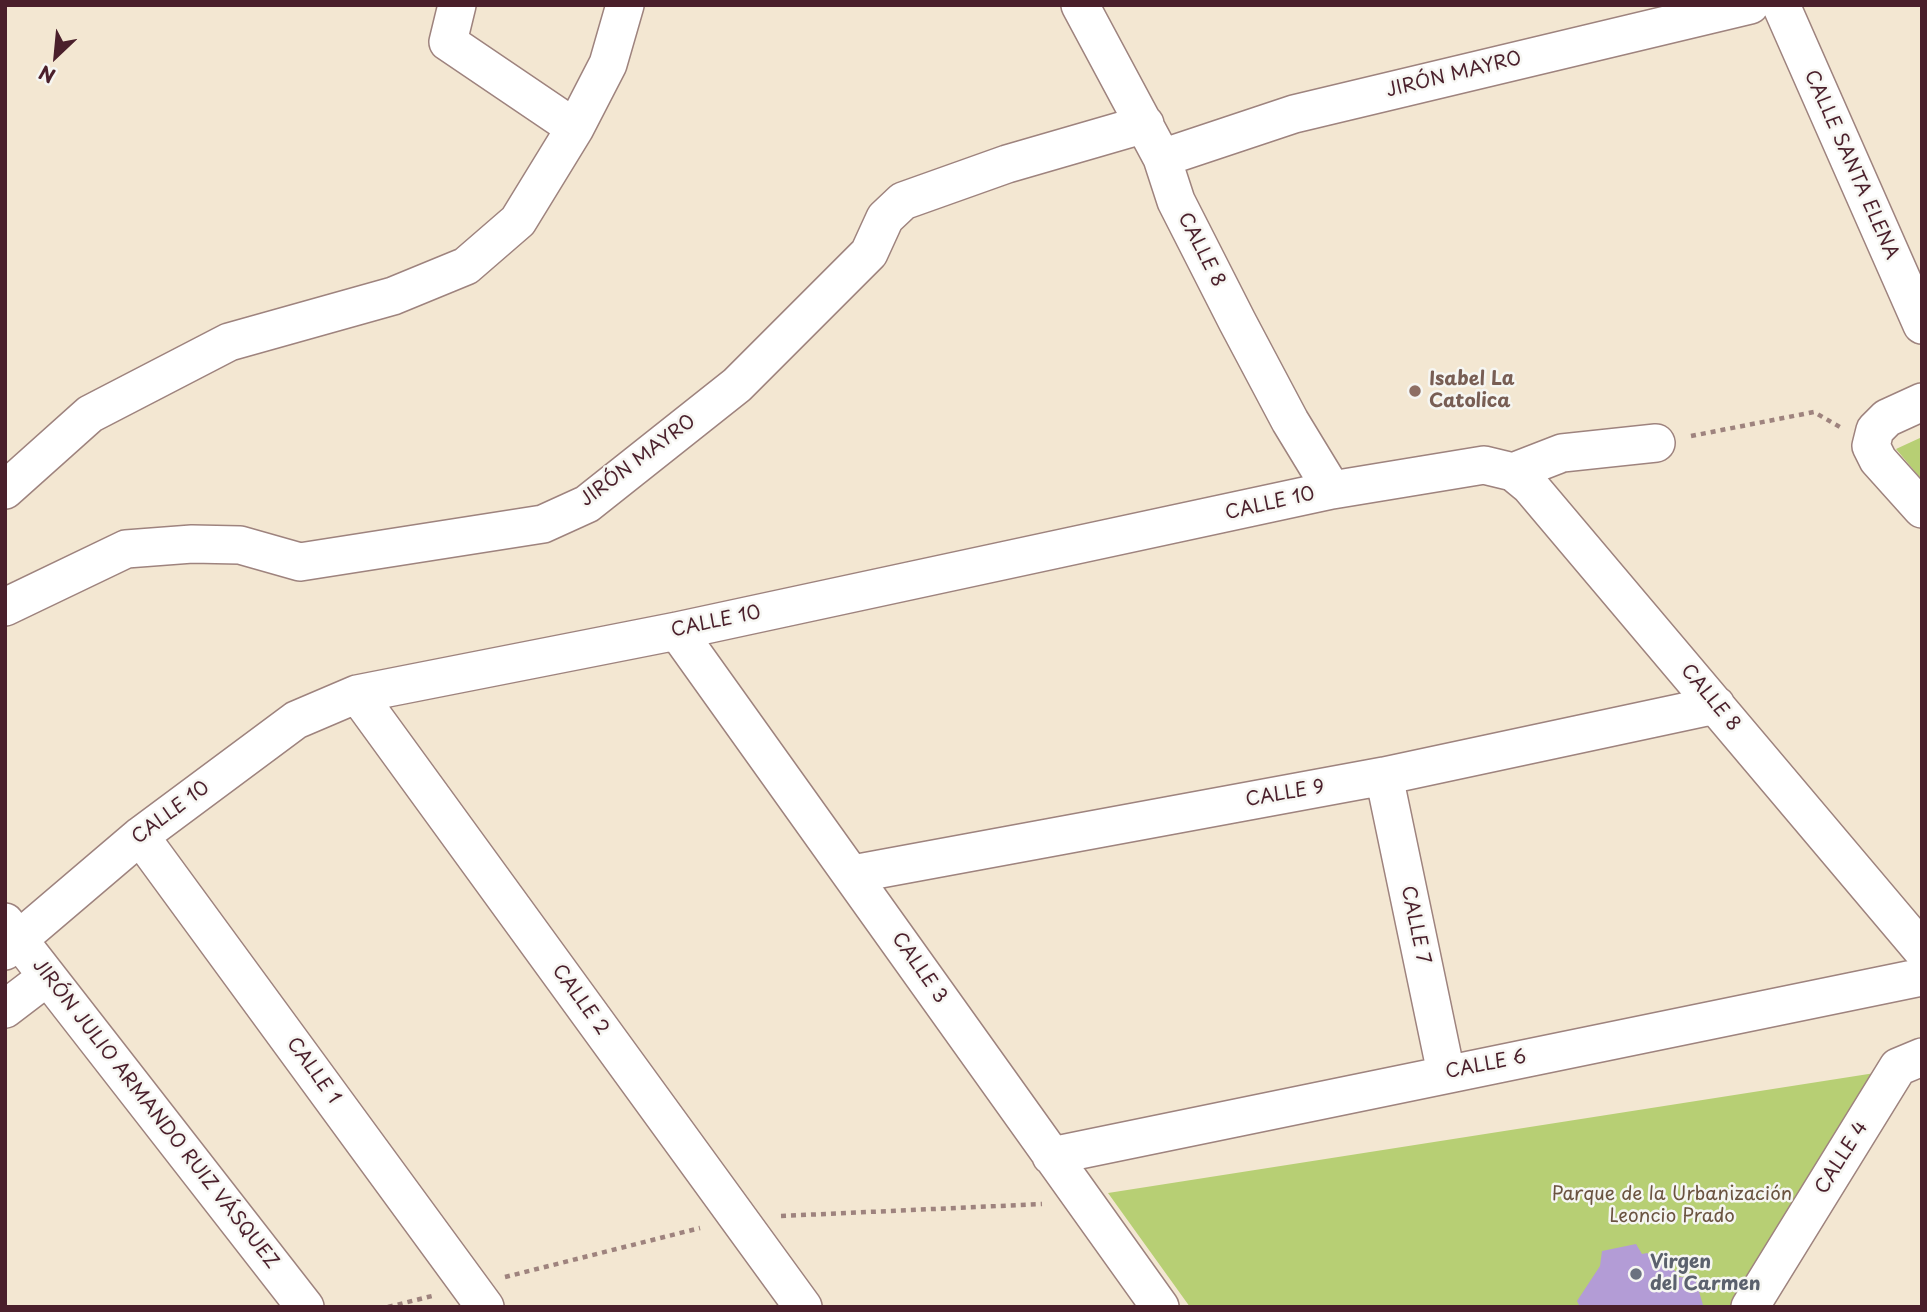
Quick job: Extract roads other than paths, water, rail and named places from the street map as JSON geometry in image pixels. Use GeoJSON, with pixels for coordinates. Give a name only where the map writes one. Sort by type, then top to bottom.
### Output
{"type":"FeatureCollection","features":[{"type":"Feature","properties":{"kind":"street"},"geometry":{"type":"LineString","coordinates":[[457,5],[448,42],[575,128]]}},
{"type":"Feature","properties":{"kind":"street"},"geometry":{"type":"LineString","coordinates":[[5,490],[90,414],[229,342],[393,296],[466,266],[517,221],[575,128],[608,64],[625,5]]}},
{"type":"Feature","properties":{"kind":"street","name":"CALLE 8"},"geometry":{"type":"LineString","coordinates":[[1080,5],[1162,158],[1176,201],[1231,309],[1290,421],[1332,490]]}},
{"type":"Feature","properties":{"kind":"street","name":"JIRÓN MAYRO"},"geometry":{"type":"LineString","coordinates":[[1162,158],[1294,114],[1750,5]]}},
{"type":"Feature","properties":{"kind":"street","name":"CALLE SANTA ELENA"},"geometry":{"type":"LineString","coordinates":[[1780,5],[1922,325]]}},
{"type":"Feature","properties":{"kind":"street","name":"JIRÓN MAYRO"},"geometry":{"type":"LineString","coordinates":[[5,607],[126,549],[192,544],[240,545],[300,562],[543,524],[587,504],[737,385],[869,253],[885,218],[903,201],[1007,164],[1145,124]]}},
{"type":"Feature","properties":{"kind":"street"},"geometry":{"type":"LineString","coordinates":[[1922,402],[1887,418],[1875,430],[1871,446],[1878,460],[1922,509]]}},
{"type":"Feature","properties":{"kind":"street","name":"CALLE 10"},"geometry":{"type":"LineString","coordinates":[[10,937],[296,720],[358,694],[677,631],[1332,490],[1498,468],[1562,453],[1656,443]]}},
{"type":"Feature","properties":{"kind":"street","name":"CALLE 8"},"geometry":{"type":"LineString","coordinates":[[1498,468],[1530,486],[1922,950]]}},
{"type":"Feature","properties":{"kind":"street","name":"CALLE 3"},"geometry":{"type":"LineString","coordinates":[[677,631],[1160,1307]]}},
{"type":"Feature","properties":{"kind":"street","name":"CALLE 2"},"geometry":{"type":"LineString","coordinates":[[358,694],[803,1307]]}},
{"type":"Feature","properties":{"kind":"street","name":"CALLE 9"},"geometry":{"type":"LineString","coordinates":[[853,874],[1384,776],[1716,705]]}},
{"type":"Feature","properties":{"kind":"street","name":"CALLE 7"},"geometry":{"type":"LineString","coordinates":[[1384,776],[1446,1073]]}},
{"type":"Feature","properties":{"kind":"street","name":"CALLE 1"},"geometry":{"type":"LineString","coordinates":[[140,836],[485,1307]]}},
{"type":"Feature","properties":{"kind":"street","name":"JIRÓN JULIO ARMANDO RUIZ VÁSQUEZ"},"geometry":{"type":"LineString","coordinates":[[10,937],[47,977],[305,1307]]}},
{"type":"Feature","properties":{"kind":"street"},"geometry":{"type":"LineString","coordinates":[[5,1009],[47,977]]}},
{"type":"Feature","properties":{"kind":"street","name":"CALLE 6"},"geometry":{"type":"LineString","coordinates":[[1051,1156],[1922,977]]}},
{"type":"Feature","properties":{"kind":"street","name":"CALLE 4"},"geometry":{"type":"LineString","coordinates":[[1750,1307],[1898,1067],[1922,1057]]}},
{"type":"Feature","properties":{"kind":"place","name":"Isabel La Catolica"},"geometry":{"type":"Point","coordinates":[1415,391]}},
{"type":"Feature","properties":{"kind":"place","name":"Virgen del Carmen"},"geometry":{"type":"Point","coordinates":[1636,1274]}},
{"type":"Feature","properties":{"kind":"park label","name":"Parque de la Urbanización Leoncio Prado"},"geometry":{"type":"Point","coordinates":[1672,1206]}}]}
